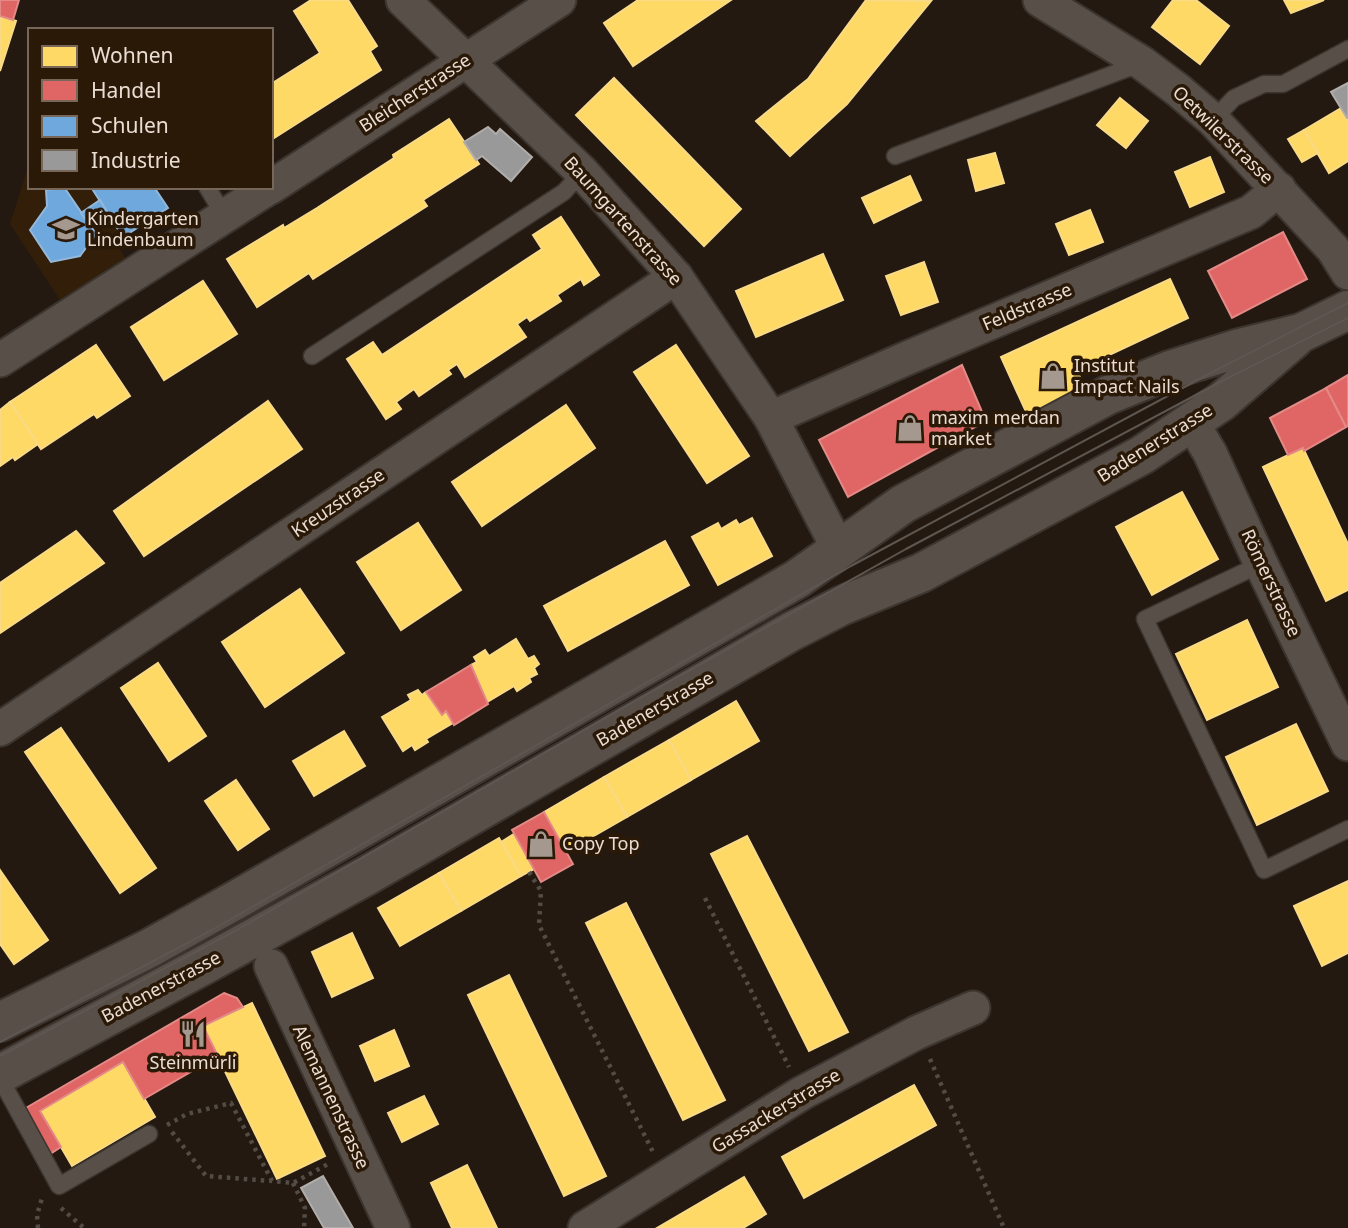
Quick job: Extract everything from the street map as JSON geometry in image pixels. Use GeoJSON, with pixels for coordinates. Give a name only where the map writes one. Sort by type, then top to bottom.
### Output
{"type":"FeatureCollection","features":[{"type":"Feature","properties":{"kind":"main road","name":"Badenerstrasse"},"geometry":{"type":"LineString","coordinates":[[0,1022],[148,949],[797,579],[903,504],[1127,386],[1236,349],[1301,333],[1348,310]]}},
{"type":"Feature","properties":{"kind":"main road","name":"Badenerstrasse"},"geometry":{"type":"LineString","coordinates":[[0,1076],[366,876],[792,631],[841,606],[921,573],[1142,456],[1221,402],[1301,333]]}},
{"type":"Feature","properties":{"kind":"main road"},"geometry":{"type":"LineString","coordinates":[[839,550],[850,566],[866,580],[884,589]]}},
{"type":"Feature","properties":{"kind":"street","name":"Baumgartenstrasse"},"geometry":{"type":"LineString","coordinates":[[402,0],[582,172],[676,277],[771,418],[839,550]]}},
{"type":"Feature","properties":{"kind":"street","name":"Bleicherstrasse"},"geometry":{"type":"LineString","coordinates":[[273,186],[559,0]]}},
{"type":"Feature","properties":{"kind":"street","name":"Oetwilerstrasse"},"geometry":{"type":"LineString","coordinates":[[1040,0],[1142,63],[1213,120],[1333,249],[1348,273]]}},
{"type":"Feature","properties":{"kind":"street","name":"Bleicherstrasse"},"geometry":{"type":"LineString","coordinates":[[0,360],[268,189]]}},
{"type":"Feature","properties":{"kind":"street","name":"Feldstrasse"},"geometry":{"type":"LineString","coordinates":[[771,418],[1251,212],[1279,189]]}},
{"type":"Feature","properties":{"kind":"street","name":"Kreuzstrasse"},"geometry":{"type":"LineString","coordinates":[[0,729],[676,277]]}},
{"type":"Feature","properties":{"kind":"street","name":"Römerstrasse"},"geometry":{"type":"LineString","coordinates":[[1192,423],[1210,453],[1348,744]]}},
{"type":"Feature","properties":{"kind":"street","name":"Alemannenstrasse"},"geometry":{"type":"LineString","coordinates":[[271,966],[393,1228]]}},
{"type":"Feature","properties":{"kind":"street","name":"Gassackerstrasse"},"geometry":{"type":"LineString","coordinates":[[585,1228],[802,1093],[916,1033],[973,1008]]}},
{"type":"Feature","properties":{"kind":"lane"},"geometry":{"type":"LineString","coordinates":[[1213,120],[1234,99],[1264,84],[1283,84],[1348,49]]}},
{"type":"Feature","properties":{"kind":"lane"},"geometry":{"type":"LineString","coordinates":[[895,156],[1142,63]]}},
{"type":"Feature","properties":{"kind":"lane"},"geometry":{"type":"LineString","coordinates":[[312,356],[564,192],[582,172]]}},
{"type":"Feature","properties":{"kind":"lane"},"geometry":{"type":"LineString","coordinates":[[208,189],[225,217]]}},
{"type":"Feature","properties":{"kind":"lane"},"geometry":{"type":"LineString","coordinates":[[1261,564],[1145,619],[1264,870],[1348,830]]}},
{"type":"Feature","properties":{"kind":"lane"},"geometry":{"type":"LineString","coordinates":[[0,1076],[59,1186],[149,1134]]}},
{"type":"Feature","properties":{"kind":"path"},"geometry":{"type":"LineString","coordinates":[[529,872],[541,891],[539,926],[666,1177]]}},
{"type":"Feature","properties":{"kind":"path"},"geometry":{"type":"LineString","coordinates":[[705,898],[802,1093]]}},
{"type":"Feature","properties":{"kind":"path"},"geometry":{"type":"LineString","coordinates":[[916,1033],[1004,1228]]}},
{"type":"Feature","properties":{"kind":"path"},"geometry":{"type":"LineString","coordinates":[[149,1134],[187,1114],[231,1103],[272,1181]]}},
{"type":"Feature","properties":{"kind":"path"},"geometry":{"type":"LineString","coordinates":[[166,1125],[206,1176],[293,1183],[355,1149]]}},
{"type":"Feature","properties":{"kind":"path"},"geometry":{"type":"LineString","coordinates":[[293,1183],[305,1208],[304,1228]]}},
{"type":"Feature","properties":{"kind":"path"},"geometry":{"type":"LineString","coordinates":[[38,1228],[37,1215],[44,1194]]}},
{"type":"Feature","properties":{"kind":"shaded area","name":"Kindergarten Lindenbaum"},"geometry":{"type":"Polygon","coordinates":[[[28,167],[28,189],[92,189],[121,234],[114,239],[125,258],[60,300],[10,224],[28,167]]]}},
{"type":"Feature","properties":{"kind":"building: Wohnen"},"geometry":{"type":"Polygon","coordinates":[[[311,0],[348,0],[377,46],[370,51],[381,70],[273,139],[273,83],[320,53],[294,11],[311,0]]]}},
{"type":"Feature","properties":{"kind":"building: Wohnen"},"geometry":{"type":"Polygon","coordinates":[[[638,0],[731,0],[633,66],[604,23],[638,0]]]}},
{"type":"Feature","properties":{"kind":"building: Wohnen"},"geometry":{"type":"Polygon","coordinates":[[[866,0],[931,1],[847,104],[790,156],[756,121],[808,79],[866,0]]]}},
{"type":"Feature","properties":{"kind":"building: Wohnen"},"geometry":{"type":"Polygon","coordinates":[[[1173,0],[1196,0],[1229,26],[1200,64],[1152,27],[1173,0]]]}},
{"type":"Feature","properties":{"kind":"building: Wohnen"},"geometry":{"type":"Polygon","coordinates":[[[1284,0],[1324,0],[1291,13],[1284,0]]]}},
{"type":"Feature","properties":{"kind":"building: Wohnen"},"geometry":{"type":"Polygon","coordinates":[[[0,16],[16,21],[0,71],[0,16]]]}},
{"type":"Feature","properties":{"kind":"building: Wohnen"},"geometry":{"type":"Polygon","coordinates":[[[614,78],[741,209],[704,246],[576,115],[614,78]]]}},
{"type":"Feature","properties":{"kind":"building: Wohnen"},"geometry":{"type":"Polygon","coordinates":[[[1120,98],[1148,121],[1126,148],[1097,125],[1120,98]]]}},
{"type":"Feature","properties":{"kind":"building: Wohnen"},"geometry":{"type":"Polygon","coordinates":[[[1341,108],[1348,120],[1348,161],[1329,173],[1304,130],[1341,108]]]}},
{"type":"Feature","properties":{"kind":"building: Wohnen"},"geometry":{"type":"Polygon","coordinates":[[[449,119],[479,164],[423,200],[427,206],[313,279],[309,273],[257,307],[227,259],[317,208],[449,119]]]}},
{"type":"Feature","properties":{"kind":"building: Wohnen"},"geometry":{"type":"Polygon","coordinates":[[[1304,130],[1318,153],[1302,162],[1288,139],[1304,130]]]}},
{"type":"Feature","properties":{"kind":"building: Wohnen"},"geometry":{"type":"Polygon","coordinates":[[[995,153],[1004,183],[976,191],[968,160],[995,153]]]}},
{"type":"Feature","properties":{"kind":"building: Wohnen"},"geometry":{"type":"Polygon","coordinates":[[[1210,157],[1224,192],[1190,207],[1175,172],[1210,157]]]}},
{"type":"Feature","properties":{"kind":"building: Wohnen"},"geometry":{"type":"Polygon","coordinates":[[[910,176],[921,200],[874,223],[862,198],[910,176]]]}},
{"type":"Feature","properties":{"kind":"building: Wohnen"},"geometry":{"type":"Polygon","coordinates":[[[1090,210],[1103,242],[1069,255],[1056,224],[1090,210]]]}},
{"type":"Feature","properties":{"kind":"building: Wohnen"},"geometry":{"type":"Polygon","coordinates":[[[561,217],[599,275],[584,285],[581,279],[557,295],[561,301],[530,321],[527,317],[517,324],[526,337],[465,377],[457,364],[448,370],[451,374],[419,396],[414,389],[396,402],[401,409],[386,419],[347,359],[373,342],[382,355],[542,249],[533,235],[561,217]]]}},
{"type":"Feature","properties":{"kind":"building: Wohnen"},"geometry":{"type":"Polygon","coordinates":[[[823,254],[843,300],[756,337],[736,291],[823,254]]]}},
{"type":"Feature","properties":{"kind":"building: Wohnen"},"geometry":{"type":"Polygon","coordinates":[[[924,262],[938,302],[901,315],[886,276],[924,262]]]}},
{"type":"Feature","properties":{"kind":"building: Wohnen"},"geometry":{"type":"Polygon","coordinates":[[[1170,279],[1188,318],[1077,370],[1084,387],[1027,414],[1001,357],[1170,279]]]}},
{"type":"Feature","properties":{"kind":"building: Wohnen"},"geometry":{"type":"Polygon","coordinates":[[[203,281],[237,334],[164,380],[131,327],[203,281]]]}},
{"type":"Feature","properties":{"kind":"building: Wohnen"},"geometry":{"type":"Polygon","coordinates":[[[96,345],[130,396],[97,418],[94,414],[41,449],[10,402],[96,345]]]}},
{"type":"Feature","properties":{"kind":"building: Wohnen"},"geometry":{"type":"Polygon","coordinates":[[[676,345],[749,456],[707,483],[634,372],[676,345]]]}},
{"type":"Feature","properties":{"kind":"building: Wohnen"},"geometry":{"type":"Polygon","coordinates":[[[268,401],[302,449],[144,556],[114,511],[268,401]]]}},
{"type":"Feature","properties":{"kind":"building: Wohnen"},"geometry":{"type":"Polygon","coordinates":[[[10,402],[38,444],[15,460],[13,457],[0,466],[0,410],[10,402]]]}},
{"type":"Feature","properties":{"kind":"building: Wohnen"},"geometry":{"type":"Polygon","coordinates":[[[566,405],[595,448],[482,526],[452,482],[566,405]]]}},
{"type":"Feature","properties":{"kind":"building: Wohnen"},"geometry":{"type":"Polygon","coordinates":[[[1303,448],[1348,544],[1348,590],[1326,601],[1263,467],[1303,448]]]}},
{"type":"Feature","properties":{"kind":"building: Wohnen"},"geometry":{"type":"Polygon","coordinates":[[[1182,492],[1218,559],[1152,595],[1116,527],[1182,492]]]}},
{"type":"Feature","properties":{"kind":"building: Wohnen"},"geometry":{"type":"Polygon","coordinates":[[[752,518],[772,556],[718,585],[692,537],[718,523],[721,529],[736,520],[739,525],[752,518]]]}},
{"type":"Feature","properties":{"kind":"building: Wohnen"},"geometry":{"type":"Polygon","coordinates":[[[418,523],[461,590],[401,630],[357,562],[418,523]]]}},
{"type":"Feature","properties":{"kind":"building: Wohnen"},"geometry":{"type":"Polygon","coordinates":[[[76,531],[104,563],[0,633],[0,583],[76,531]]]}},
{"type":"Feature","properties":{"kind":"building: Wohnen"},"geometry":{"type":"Polygon","coordinates":[[[665,541],[689,585],[568,651],[544,606],[665,541]]]}},
{"type":"Feature","properties":{"kind":"building: Wohnen"},"geometry":{"type":"Polygon","coordinates":[[[300,589],[344,653],[265,707],[222,642],[300,589]]]}},
{"type":"Feature","properties":{"kind":"building: Wohnen"},"geometry":{"type":"Polygon","coordinates":[[[1247,620],[1278,687],[1207,720],[1176,654],[1247,620]]]}},
{"type":"Feature","properties":{"kind":"building: Wohnen"},"geometry":{"type":"Polygon","coordinates":[[[516,639],[528,659],[534,656],[539,664],[534,668],[537,674],[529,678],[531,682],[517,691],[514,686],[487,702],[471,665],[477,662],[474,657],[485,650],[489,656],[516,639]]]}},
{"type":"Feature","properties":{"kind":"building: Wohnen"},"geometry":{"type":"Polygon","coordinates":[[[158,663],[206,736],[169,761],[121,688],[158,663]]]}},
{"type":"Feature","properties":{"kind":"building: Wohnen"},"geometry":{"type":"Polygon","coordinates":[[[418,690],[422,695],[426,692],[442,715],[446,711],[453,723],[426,739],[428,742],[415,750],[412,745],[403,751],[382,717],[411,700],[408,695],[418,690]]]}},
{"type":"Feature","properties":{"kind":"building: Wohnen"},"geometry":{"type":"Polygon","coordinates":[[[736,701],[759,741],[691,780],[669,740],[736,701]]]}},
{"type":"Feature","properties":{"kind":"building: Wohnen"},"geometry":{"type":"Polygon","coordinates":[[[1296,724],[1328,791],[1257,825],[1226,757],[1296,724]]]}},
{"type":"Feature","properties":{"kind":"building: Wohnen"},"geometry":{"type":"Polygon","coordinates":[[[61,728],[156,868],[120,893],[25,752],[61,728]]]}},
{"type":"Feature","properties":{"kind":"building: Wohnen"},"geometry":{"type":"Polygon","coordinates":[[[344,731],[365,766],[314,796],[293,761],[344,731]]]}},
{"type":"Feature","properties":{"kind":"building: Wohnen"},"geometry":{"type":"Polygon","coordinates":[[[669,740],[691,780],[627,817],[604,777],[669,740]]]}},
{"type":"Feature","properties":{"kind":"building: Wohnen"},"geometry":{"type":"Polygon","coordinates":[[[604,777],[627,817],[566,852],[544,812],[604,777]]]}},
{"type":"Feature","properties":{"kind":"building: Wohnen"},"geometry":{"type":"Polygon","coordinates":[[[236,780],[269,829],[238,850],[205,801],[236,780]]]}},
{"type":"Feature","properties":{"kind":"building: Wohnen"},"geometry":{"type":"Polygon","coordinates":[[[514,834],[534,869],[521,876],[501,842],[514,834]]]}},
{"type":"Feature","properties":{"kind":"building: Wohnen"},"geometry":{"type":"Polygon","coordinates":[[[747,836],[848,1032],[809,1051],[711,854],[747,836]]]}},
{"type":"Feature","properties":{"kind":"building: Wohnen"},"geometry":{"type":"Polygon","coordinates":[[[499,838],[521,876],[461,911],[439,873],[499,838]]]}},
{"type":"Feature","properties":{"kind":"building: Wohnen"},"geometry":{"type":"Polygon","coordinates":[[[0,870],[48,940],[14,964],[0,944],[0,870]]]}},
{"type":"Feature","properties":{"kind":"building: Wohnen"},"geometry":{"type":"Polygon","coordinates":[[[439,873],[461,911],[400,946],[378,908],[439,873]]]}},
{"type":"Feature","properties":{"kind":"building: Wohnen"},"geometry":{"type":"Polygon","coordinates":[[[1348,881],[1348,953],[1322,966],[1294,906],[1348,881]]]}},
{"type":"Feature","properties":{"kind":"building: Wohnen"},"geometry":{"type":"Polygon","coordinates":[[[626,903],[725,1100],[683,1120],[586,923],[626,903]]]}},
{"type":"Feature","properties":{"kind":"building: Wohnen"},"geometry":{"type":"Polygon","coordinates":[[[352,933],[373,978],[332,997],[312,952],[352,933]]]}},
{"type":"Feature","properties":{"kind":"building: Wohnen"},"geometry":{"type":"Polygon","coordinates":[[[509,975],[606,1176],[564,1196],[468,995],[509,975]]]}},
{"type":"Feature","properties":{"kind":"building: Wohnen"},"geometry":{"type":"Polygon","coordinates":[[[252,1003],[325,1156],[277,1179],[203,1026],[252,1003]]]}},
{"type":"Feature","properties":{"kind":"building: Wohnen"},"geometry":{"type":"Polygon","coordinates":[[[394,1030],[409,1066],[375,1081],[360,1046],[394,1030]]]}},
{"type":"Feature","properties":{"kind":"building: Wohnen"},"geometry":{"type":"Polygon","coordinates":[[[123,1062],[155,1117],[72,1166],[40,1111],[123,1062]]]}},
{"type":"Feature","properties":{"kind":"building: Wohnen"},"geometry":{"type":"Polygon","coordinates":[[[914,1085],[936,1125],[804,1198],[782,1157],[914,1085]]]}},
{"type":"Feature","properties":{"kind":"building: Wohnen"},"geometry":{"type":"Polygon","coordinates":[[[424,1096],[438,1124],[402,1142],[388,1113],[424,1096]]]}},
{"type":"Feature","properties":{"kind":"building: Wohnen"},"geometry":{"type":"Polygon","coordinates":[[[467,1165],[497,1228],[452,1228],[431,1183],[467,1165]]]}},
{"type":"Feature","properties":{"kind":"building: Wohnen"},"geometry":{"type":"Polygon","coordinates":[[[744,1177],[766,1214],[743,1228],[657,1228],[744,1177]]]}},
{"type":"Feature","properties":{"kind":"building: Handel"},"geometry":{"type":"Polygon","coordinates":[[[0,0],[19,0],[13,20],[0,16],[0,0]]]}},
{"type":"Feature","properties":{"kind":"building: Handel"},"geometry":{"type":"Polygon","coordinates":[[[1283,232],[1307,279],[1232,318],[1208,271],[1283,232]]]}},
{"type":"Feature","properties":{"kind":"building: Handel"},"geometry":{"type":"Polygon","coordinates":[[[962,365],[986,421],[848,497],[819,440],[962,365]]]}},
{"type":"Feature","properties":{"kind":"building: Handel"},"geometry":{"type":"Polygon","coordinates":[[[1348,375],[1348,426],[1346,427],[1326,388],[1348,375]]]}},
{"type":"Feature","properties":{"kind":"building: Handel"},"geometry":{"type":"Polygon","coordinates":[[[1326,388],[1346,427],[1304,451],[1303,448],[1288,455],[1270,418],[1326,388]]]}},
{"type":"Feature","properties":{"kind":"building: Handel"},"geometry":{"type":"Polygon","coordinates":[[[471,665],[488,704],[454,725],[446,711],[442,715],[426,692],[471,665]]]}},
{"type":"Feature","properties":{"kind":"building: Handel"},"geometry":{"type":"Polygon","coordinates":[[[544,812],[573,864],[541,882],[512,830],[544,812]]]}},
{"type":"Feature","properties":{"kind":"building: Handel"},"geometry":{"type":"Polygon","coordinates":[[[224,993],[237,998],[243,1007],[203,1026],[218,1056],[144,1099],[123,1062],[40,1111],[61,1147],[50,1154],[24,1109],[224,993]]]}},
{"type":"Feature","properties":{"kind":"building: Schulen"},"geometry":{"type":"Polygon","coordinates":[[[65,189],[96,234],[80,256],[51,262],[30,230],[47,206],[46,190],[65,189]]]}},
{"type":"Feature","properties":{"kind":"building: Schulen"},"geometry":{"type":"Polygon","coordinates":[[[92,189],[155,189],[168,208],[123,237],[92,189]]]}},
{"type":"Feature","properties":{"kind":"building: Schulen"},"geometry":{"type":"Polygon","coordinates":[[[100,200],[106,210],[88,223],[81,213],[100,200]]]}},
{"type":"Feature","properties":{"kind":"building: Industrie"},"geometry":{"type":"Polygon","coordinates":[[[1348,83],[1348,118],[1347,118],[1331,92],[1348,83]]]}},
{"type":"Feature","properties":{"kind":"building: Industrie"},"geometry":{"type":"Polygon","coordinates":[[[488,127],[496,134],[500,129],[532,157],[511,181],[482,156],[476,160],[464,142],[488,127]]]}},
{"type":"Feature","properties":{"kind":"building: Industrie"},"geometry":{"type":"Polygon","coordinates":[[[323,1176],[353,1228],[324,1228],[301,1188],[323,1176]]]}},
{"type":"Feature","properties":{"kind":"tram line"},"geometry":{"type":"LineString","coordinates":[[0,1042],[210,931],[851,566],[1218,369],[1348,303]]}},
{"type":"Feature","properties":{"kind":"tram line"},"geometry":{"type":"LineString","coordinates":[[0,1056],[235,931],[906,549],[1224,380],[1348,318]]}},
{"type":"Feature","properties":{"kind":"place","name":"Kindergarten Lindenbaum"},"geometry":{"type":"Point","coordinates":[66,229]}},
{"type":"Feature","properties":{"kind":"place","name":"Institut Impact Nails"},"geometry":{"type":"Point","coordinates":[1053,376]}},
{"type":"Feature","properties":{"kind":"place","name":"maxim merdan market"},"geometry":{"type":"Point","coordinates":[910,428]}},
{"type":"Feature","properties":{"kind":"place","name":"Copy Top"},"geometry":{"type":"Point","coordinates":[541,844]}},
{"type":"Feature","properties":{"kind":"place","name":"Steinmürli"},"geometry":{"type":"Point","coordinates":[193,1034]}}]}
